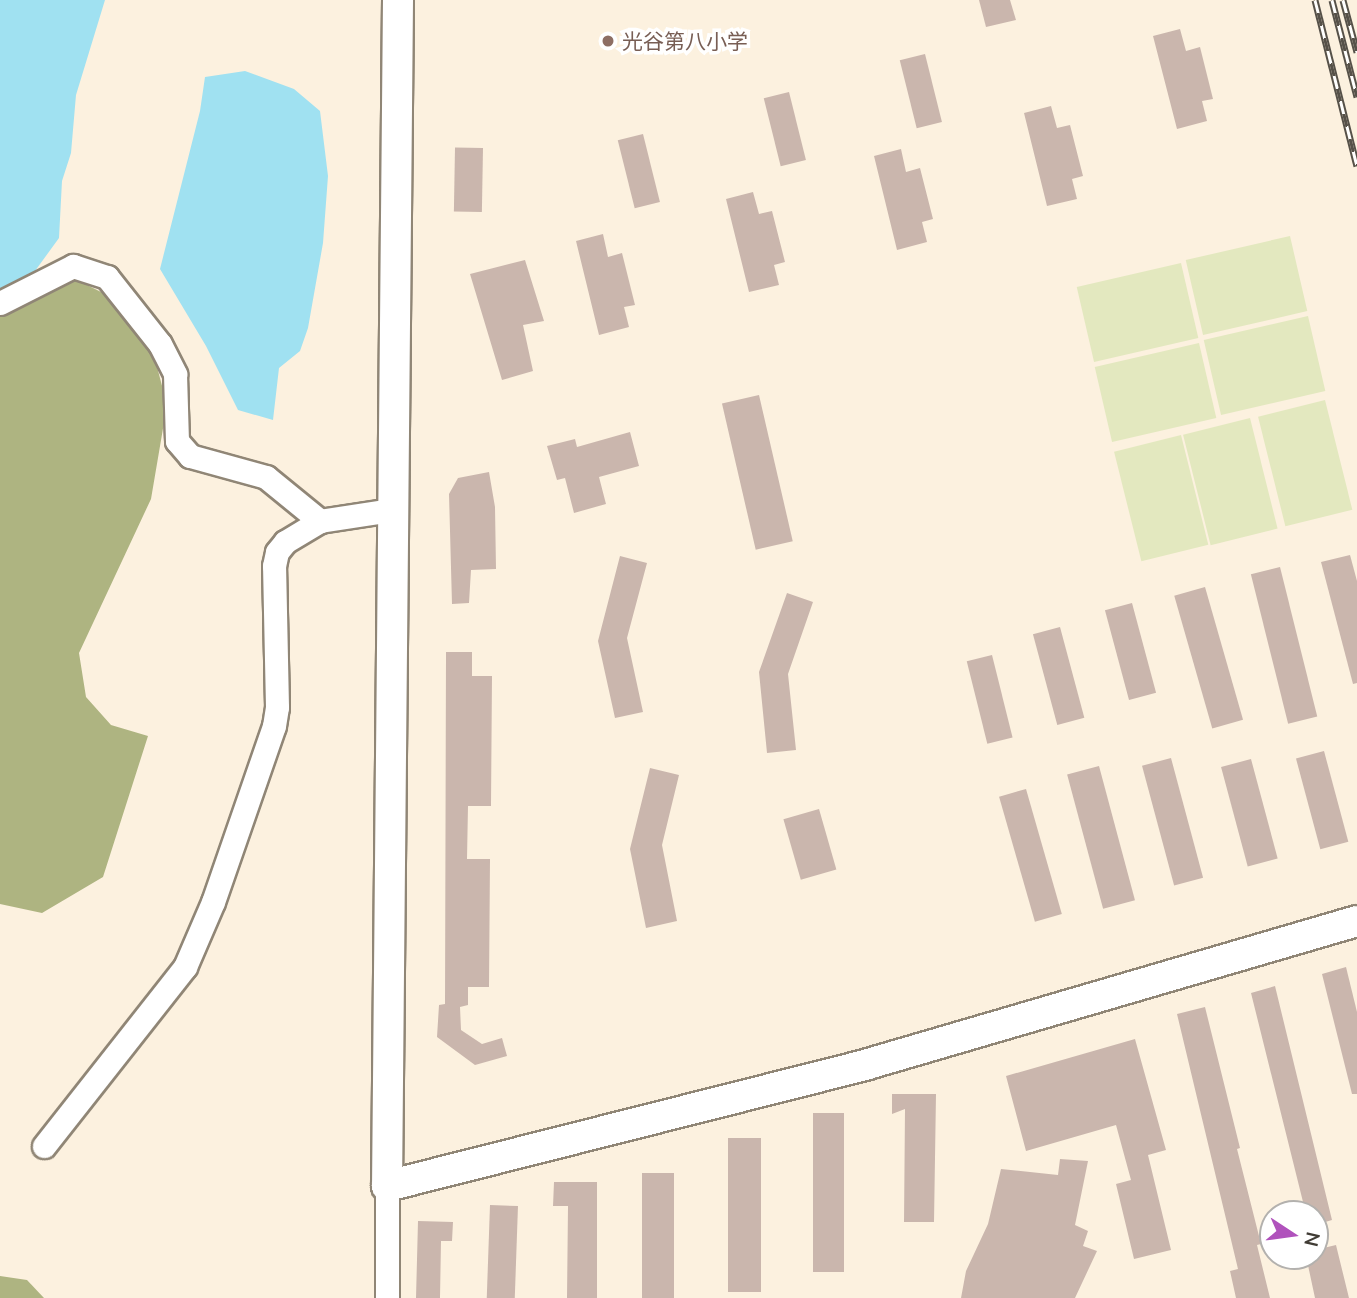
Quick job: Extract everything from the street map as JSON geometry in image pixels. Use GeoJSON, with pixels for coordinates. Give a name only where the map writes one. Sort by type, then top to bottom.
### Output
{"type":"FeatureCollection","features":[{"type":"Feature","properties":{"kind":"main road"},"geometry":{"type":"LineString","coordinates":[[398,0],[387,1186],[868,1064],[1357,921]]}},
{"type":"Feature","properties":{"kind":"street"},"geometry":{"type":"LineString","coordinates":[[0,303],[73,266],[107,277],[160,344],[175,374],[177,441],[190,456],[266,477],[320,521]]}},
{"type":"Feature","properties":{"kind":"street"},"geometry":{"type":"LineString","coordinates":[[44,1146],[185,967],[213,902],[274,726],[277,708],[274,566],[277,552],[285,542],[320,521],[392,510]]}},
{"type":"Feature","properties":{"kind":"street"},"geometry":{"type":"LineString","coordinates":[[387,1186],[387,1298]]}},
{"type":"Feature","properties":{"kind":"green space"},"geometry":{"type":"Polygon","coordinates":[[[1290,236],[1307,311],[1203,335],[1186,260],[1290,236]]]}},
{"type":"Feature","properties":{"kind":"green space"},"geometry":{"type":"Polygon","coordinates":[[[1181,263],[1198,338],[1094,362],[1077,287],[1181,263]]]}},
{"type":"Feature","properties":{"kind":"green space"},"geometry":{"type":"Polygon","coordinates":[[[67,275],[117,300],[149,336],[167,405],[151,499],[79,653],[86,697],[111,725],[148,736],[103,877],[42,913],[0,904],[0,314],[67,275]]]}},
{"type":"Feature","properties":{"kind":"green space"},"geometry":{"type":"Polygon","coordinates":[[[1308,316],[1325,391],[1221,415],[1204,340],[1308,316]]]}},
{"type":"Feature","properties":{"kind":"green space"},"geometry":{"type":"Polygon","coordinates":[[[1199,343],[1216,418],[1112,442],[1095,367],[1199,343]]]}},
{"type":"Feature","properties":{"kind":"green space"},"geometry":{"type":"Polygon","coordinates":[[[1325,400],[1352,510],[1285,526],[1258,417],[1325,400]]]}},
{"type":"Feature","properties":{"kind":"green space"},"geometry":{"type":"Polygon","coordinates":[[[1250,418],[1278,529],[1211,545],[1183,435],[1250,418]]]}},
{"type":"Feature","properties":{"kind":"green space"},"geometry":{"type":"Polygon","coordinates":[[[1181,435],[1208,545],[1141,561],[1114,452],[1181,435]]]}},
{"type":"Feature","properties":{"kind":"green space"},"geometry":{"type":"Polygon","coordinates":[[[0,1276],[27,1280],[44,1298],[0,1298],[0,1276]]]}},
{"type":"Feature","properties":{"kind":"water"},"geometry":{"type":"Polygon","coordinates":[[[0,0],[105,0],[76,95],[71,153],[62,181],[59,238],[27,282],[0,291],[0,0]]]}},
{"type":"Feature","properties":{"kind":"water"},"geometry":{"type":"Polygon","coordinates":[[[245,71],[294,89],[320,111],[328,176],[323,243],[308,328],[300,351],[279,368],[273,420],[238,410],[206,346],[160,269],[200,111],[205,77],[245,71]]]}},
{"type":"Feature","properties":{"kind":"building"},"geometry":{"type":"Polygon","coordinates":[[[979,0],[1010,0],[1016,20],[986,27],[979,0]]]}},
{"type":"Feature","properties":{"kind":"building"},"geometry":{"type":"Polygon","coordinates":[[[1180,29],[1186,51],[1200,47],[1213,99],[1202,101],[1207,121],[1177,129],[1153,36],[1180,29]]]}},
{"type":"Feature","properties":{"kind":"building"},"geometry":{"type":"Polygon","coordinates":[[[925,54],[942,122],[917,128],[900,60],[925,54]]]}},
{"type":"Feature","properties":{"kind":"building"},"geometry":{"type":"Polygon","coordinates":[[[789,92],[806,160],[781,166],[764,98],[789,92]]]}},
{"type":"Feature","properties":{"kind":"building"},"geometry":{"type":"Polygon","coordinates":[[[1051,106],[1057,128],[1070,125],[1083,176],[1072,179],[1077,199],[1047,206],[1024,113],[1051,106]]]}},
{"type":"Feature","properties":{"kind":"building"},"geometry":{"type":"Polygon","coordinates":[[[643,134],[660,202],[635,208],[618,140],[643,134]]]}},
{"type":"Feature","properties":{"kind":"building"},"geometry":{"type":"Polygon","coordinates":[[[455,148],[483,148],[482,212],[454,212],[455,148]]]}},
{"type":"Feature","properties":{"kind":"building"},"geometry":{"type":"Polygon","coordinates":[[[901,149],[906,172],[920,168],[933,219],[922,222],[927,242],[897,250],[874,156],[901,149]]]}},
{"type":"Feature","properties":{"kind":"building"},"geometry":{"type":"Polygon","coordinates":[[[753,192],[759,214],[772,211],[785,262],[774,265],[779,285],[749,292],[726,199],[753,192]]]}},
{"type":"Feature","properties":{"kind":"building"},"geometry":{"type":"Polygon","coordinates":[[[603,234],[608,257],[622,253],[635,305],[624,307],[629,327],[599,335],[576,241],[603,234]]]}},
{"type":"Feature","properties":{"kind":"building"},"geometry":{"type":"Polygon","coordinates":[[[525,260],[544,321],[523,325],[533,371],[502,380],[470,274],[525,260]]]}},
{"type":"Feature","properties":{"kind":"building"},"geometry":{"type":"Polygon","coordinates":[[[759,395],[793,541],[756,550],[722,404],[759,395]]]}},
{"type":"Feature","properties":{"kind":"building"},"geometry":{"type":"Polygon","coordinates":[[[630,432],[639,466],[599,477],[606,504],[574,513],[565,478],[557,480],[547,446],[575,439],[577,447],[630,432]]]}},
{"type":"Feature","properties":{"kind":"building"},"geometry":{"type":"Polygon","coordinates":[[[489,472],[495,507],[496,569],[471,570],[469,603],[452,604],[449,494],[458,478],[489,472]]]}},
{"type":"Feature","properties":{"kind":"building"},"geometry":{"type":"Polygon","coordinates":[[[1350,555],[1357,581],[1357,683],[1353,684],[1321,562],[1350,555]]]}},
{"type":"Feature","properties":{"kind":"building"},"geometry":{"type":"Polygon","coordinates":[[[620,556],[647,563],[627,638],[643,712],[615,718],[598,641],[620,556]]]}},
{"type":"Feature","properties":{"kind":"building"},"geometry":{"type":"Polygon","coordinates":[[[1280,567],[1317,716],[1288,724],[1251,574],[1280,567]]]}},
{"type":"Feature","properties":{"kind":"building"},"geometry":{"type":"Polygon","coordinates":[[[1205,587],[1243,720],[1212,728],[1174,596],[1205,587]]]}},
{"type":"Feature","properties":{"kind":"building"},"geometry":{"type":"Polygon","coordinates":[[[787,593],[813,602],[788,674],[796,750],[767,753],[759,672],[787,593]]]}},
{"type":"Feature","properties":{"kind":"building"},"geometry":{"type":"Polygon","coordinates":[[[1132,603],[1156,693],[1129,700],[1105,610],[1132,603]]]}},
{"type":"Feature","properties":{"kind":"building"},"geometry":{"type":"Polygon","coordinates":[[[1060,627],[1084,718],[1057,725],[1033,634],[1060,627]]]}},
{"type":"Feature","properties":{"kind":"building"},"geometry":{"type":"Polygon","coordinates":[[[446,652],[472,652],[472,676],[492,676],[491,806],[468,806],[467,859],[490,859],[489,987],[468,987],[468,1005],[460,1007],[461,1030],[482,1044],[502,1038],[507,1056],[475,1065],[437,1037],[439,1005],[445,1004],[446,652]]]}},
{"type":"Feature","properties":{"kind":"building"},"geometry":{"type":"Polygon","coordinates":[[[992,655],[1013,737],[987,744],[967,661],[992,655]]]}},
{"type":"Feature","properties":{"kind":"building"},"geometry":{"type":"Polygon","coordinates":[[[1324,751],[1348,842],[1320,849],[1296,759],[1324,751]]]}},
{"type":"Feature","properties":{"kind":"building"},"geometry":{"type":"Polygon","coordinates":[[[1171,758],[1203,878],[1174,886],[1142,766],[1171,758]]]}},
{"type":"Feature","properties":{"kind":"building"},"geometry":{"type":"Polygon","coordinates":[[[1251,759],[1278,858],[1248,867],[1221,767],[1251,759]]]}},
{"type":"Feature","properties":{"kind":"building"},"geometry":{"type":"Polygon","coordinates":[[[1099,766],[1135,900],[1103,909],[1067,775],[1099,766]]]}},
{"type":"Feature","properties":{"kind":"building"},"geometry":{"type":"Polygon","coordinates":[[[650,768],[679,775],[662,845],[677,921],[646,928],[630,849],[650,768]]]}},
{"type":"Feature","properties":{"kind":"building"},"geometry":{"type":"Polygon","coordinates":[[[1026,789],[1062,914],[1035,922],[999,797],[1026,789]]]}},
{"type":"Feature","properties":{"kind":"building"},"geometry":{"type":"Polygon","coordinates":[[[819,809],[836,870],[801,880],[783,819],[819,809]]]}},
{"type":"Feature","properties":{"kind":"building"},"geometry":{"type":"Polygon","coordinates":[[[1346,967],[1357,1012],[1357,1094],[1352,1094],[1322,974],[1346,967]]]}},
{"type":"Feature","properties":{"kind":"building"},"geometry":{"type":"Polygon","coordinates":[[[1275,986],[1327,1200],[1303,1200],[1251,993],[1275,986]]]}},
{"type":"Feature","properties":{"kind":"building"},"geometry":{"type":"Polygon","coordinates":[[[1205,1007],[1259,1236],[1259,1270],[1263,1270],[1270,1298],[1236,1298],[1230,1271],[1238,1269],[1177,1014],[1205,1007]]]}},
{"type":"Feature","properties":{"kind":"building"},"geometry":{"type":"Polygon","coordinates":[[[1135,1039],[1166,1150],[1148,1155],[1171,1250],[1134,1259],[1116,1184],[1131,1180],[1116,1125],[1026,1151],[1006,1076],[1135,1039]]]}},
{"type":"Feature","properties":{"kind":"building"},"geometry":{"type":"Polygon","coordinates":[[[892,1094],[936,1094],[934,1222],[904,1222],[905,1109],[892,1114],[892,1094]]]}},
{"type":"Feature","properties":{"kind":"building"},"geometry":{"type":"Polygon","coordinates":[[[813,1113],[844,1113],[844,1272],[813,1272],[813,1113]]]}},
{"type":"Feature","properties":{"kind":"building"},"geometry":{"type":"Polygon","coordinates":[[[728,1138],[761,1138],[761,1292],[728,1292],[728,1138]]]}},
{"type":"Feature","properties":{"kind":"building"},"geometry":{"type":"Polygon","coordinates":[[[1060,1159],[1088,1161],[1075,1225],[1088,1231],[1083,1246],[1097,1251],[1075,1298],[961,1298],[966,1271],[988,1224],[1001,1169],[1058,1175],[1060,1159]]]}},
{"type":"Feature","properties":{"kind":"building"},"geometry":{"type":"Polygon","coordinates":[[[642,1173],[674,1173],[674,1298],[642,1298],[642,1173]]]}},
{"type":"Feature","properties":{"kind":"building"},"geometry":{"type":"Polygon","coordinates":[[[554,1182],[597,1182],[597,1298],[567,1298],[568,1206],[553,1206],[554,1182]]]}},
{"type":"Feature","properties":{"kind":"building"},"geometry":{"type":"Polygon","coordinates":[[[490,1205],[518,1206],[515,1298],[487,1298],[490,1205]]]}},
{"type":"Feature","properties":{"kind":"building"},"geometry":{"type":"Polygon","coordinates":[[[418,1221],[453,1222],[452,1241],[441,1241],[440,1298],[416,1298],[418,1221]]]}},
{"type":"Feature","properties":{"kind":"building"},"geometry":{"type":"Polygon","coordinates":[[[1336,1245],[1349,1298],[1315,1298],[1309,1270],[1329,1270],[1329,1247],[1336,1245]]]}},
{"type":"Feature","properties":{"kind":"railway"},"geometry":{"type":"LineString","coordinates":[[1315,0],[1357,166]]}},
{"type":"Feature","properties":{"kind":"railway"},"geometry":{"type":"LineString","coordinates":[[1332,0],[1357,97]]}},
{"type":"Feature","properties":{"kind":"railway"},"geometry":{"type":"LineString","coordinates":[[1343,0],[1357,52]]}},
{"type":"Feature","properties":{"kind":"place","name":"光谷第八小学"},"geometry":{"type":"Point","coordinates":[608,41]}}]}
